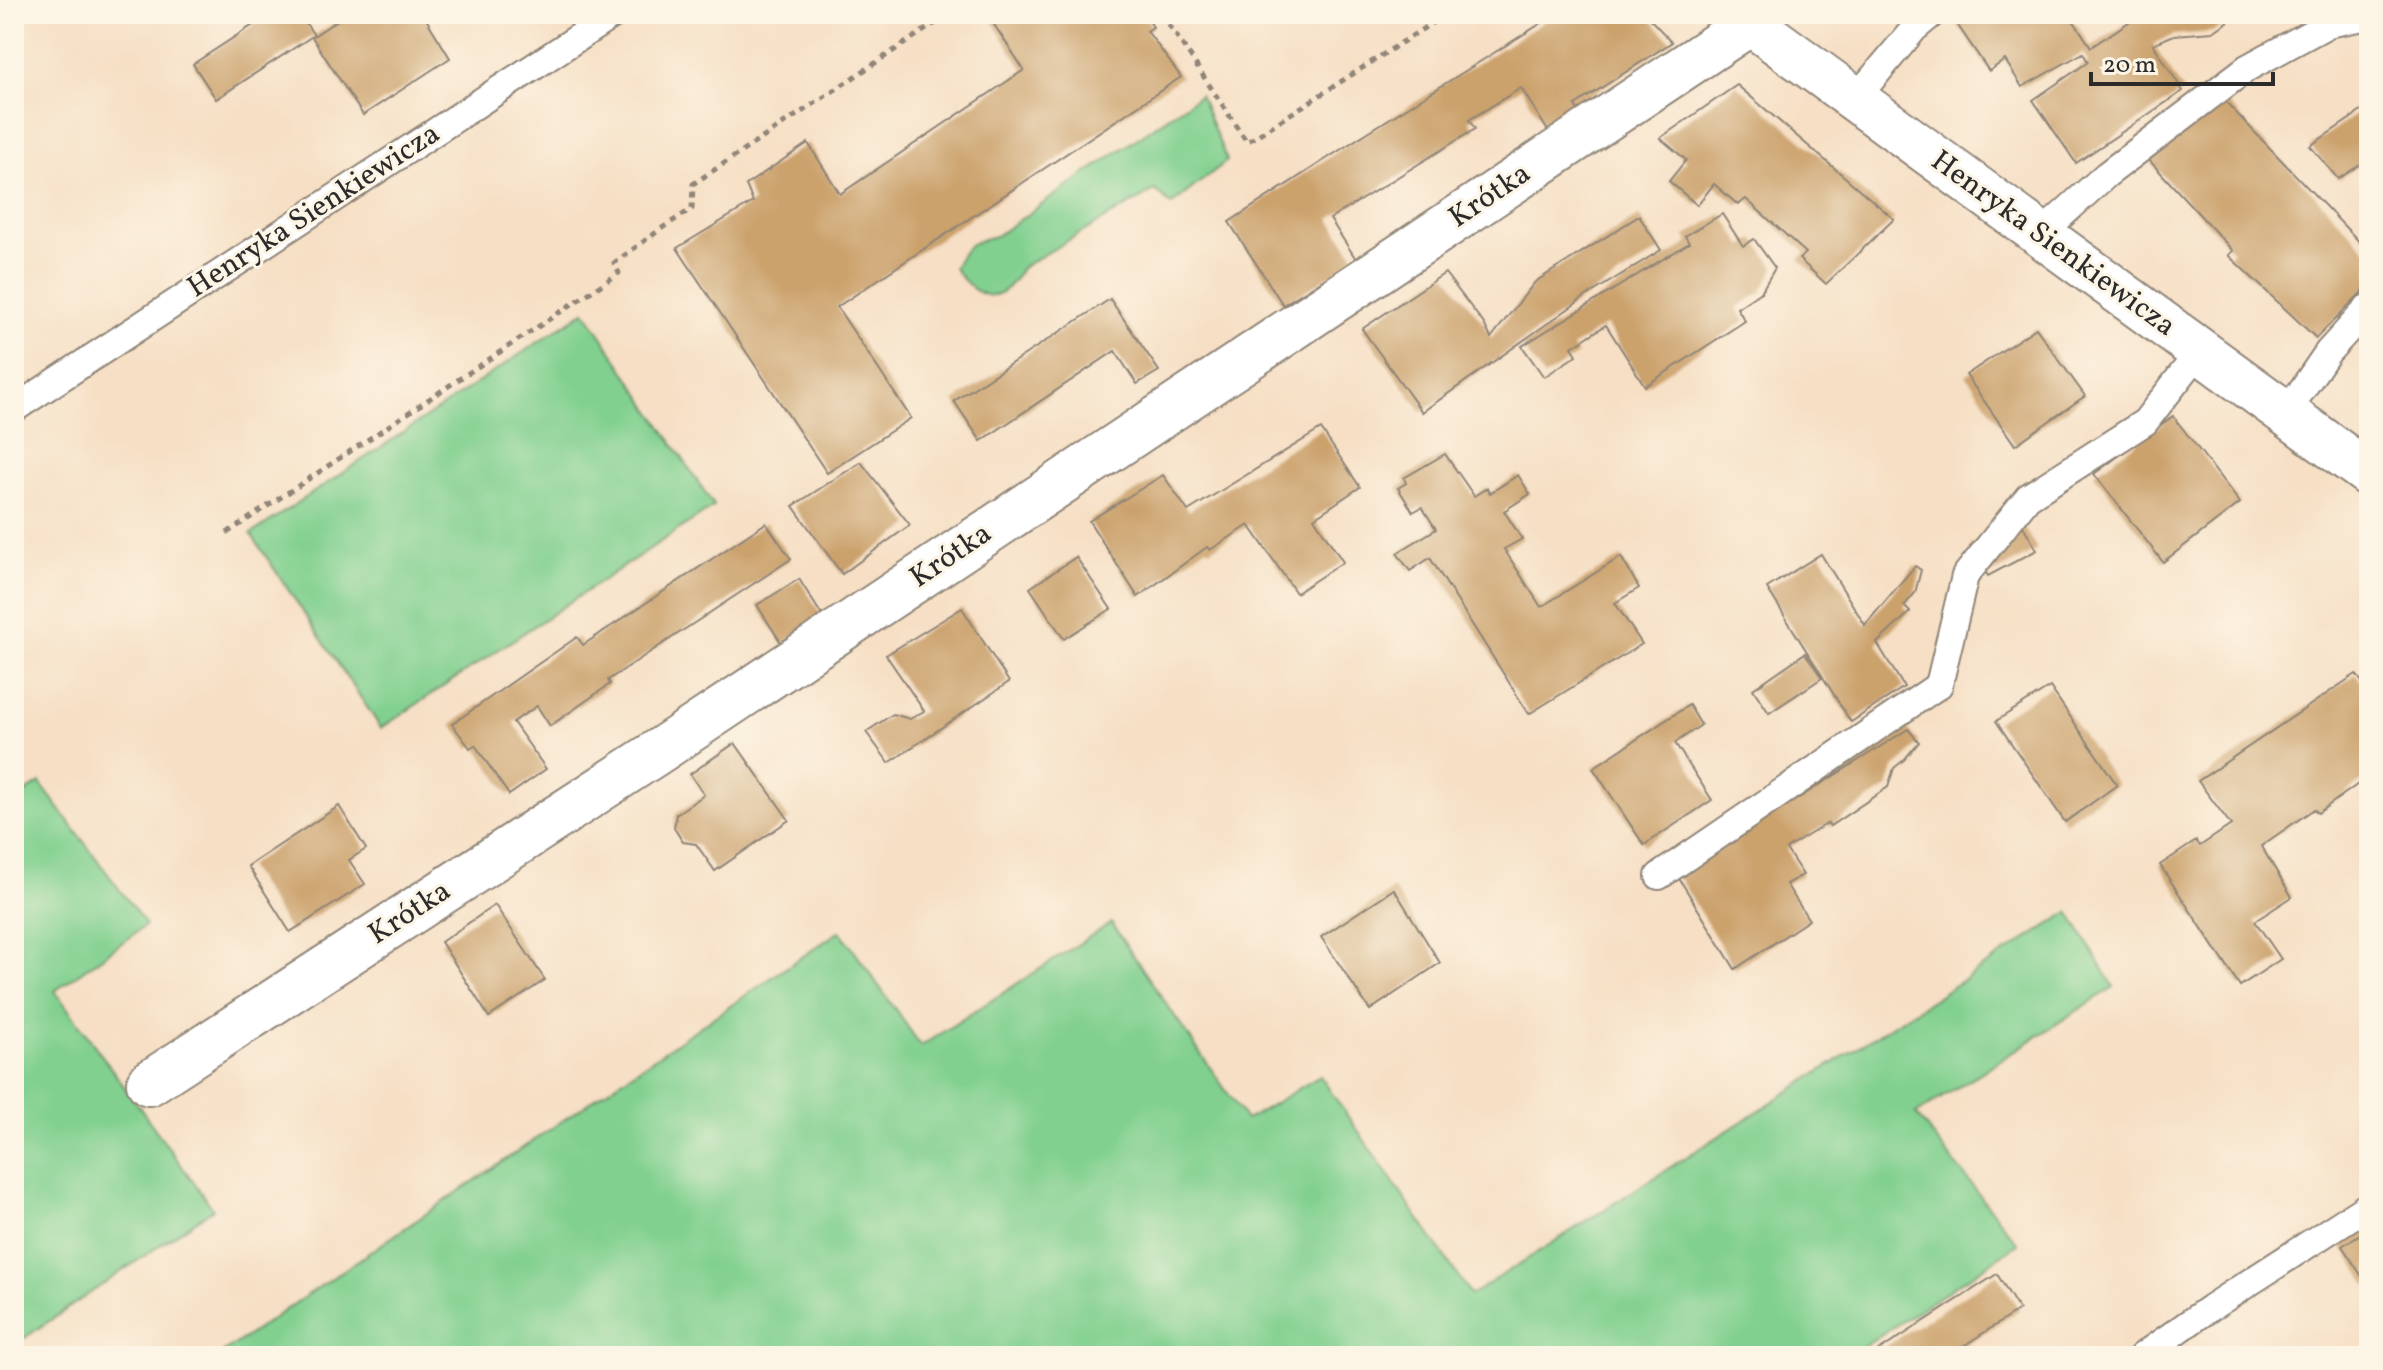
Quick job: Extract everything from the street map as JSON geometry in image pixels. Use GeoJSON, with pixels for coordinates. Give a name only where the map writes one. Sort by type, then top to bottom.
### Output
{"type":"FeatureCollection","features":[{"type":"Feature","properties":{"kind":"street","name":"Henryka Sienkiewicza"},"geometry":{"type":"LineString","coordinates":[[1744,19],[2369,474]]}},
{"type":"Feature","properties":{"kind":"street","name":"Krótka"},"geometry":{"type":"LineString","coordinates":[[149,1083],[659,751],[1744,19]]}},
{"type":"Feature","properties":{"kind":"lane","name":"Henryka Sienkiewicza"},"geometry":{"type":"LineString","coordinates":[[14,409],[614,14]]}},
{"type":"Feature","properties":{"kind":"lane"},"geometry":{"type":"LineString","coordinates":[[1855,99],[1914,29],[1932,14]]}},
{"type":"Feature","properties":{"kind":"lane"},"geometry":{"type":"LineString","coordinates":[[2041,234],[2106,175],[2247,68],[2328,24],[2369,16]]}},
{"type":"Feature","properties":{"kind":"lane"},"geometry":{"type":"LineString","coordinates":[[2286,413],[2328,352],[2369,307]]}},
{"type":"Feature","properties":{"kind":"lane"},"geometry":{"type":"LineString","coordinates":[[1659,876],[1939,685],[1965,576],[2028,497],[2145,422],[2200,351]]}},
{"type":"Feature","properties":{"kind":"lane"},"geometry":{"type":"LineString","coordinates":[[2142,1356],[2369,1205]]}},
{"type":"Feature","properties":{"kind":"path"},"geometry":{"type":"LineString","coordinates":[[227,533],[619,273],[614,263],[692,209],[693,184],[949,14]]}},
{"type":"Feature","properties":{"kind":"path"},"geometry":{"type":"LineString","coordinates":[[1162,14],[1247,142],[1446,14]]}},
{"type":"Feature","properties":{"kind":"green space"},"geometry":{"type":"Polygon","coordinates":[[[1200,95],[1227,161],[1171,205],[1155,190],[1021,268],[1005,290],[997,294],[980,293],[954,268],[970,245],[996,236],[1200,95]]]}},
{"type":"Feature","properties":{"kind":"green space"},"geometry":{"type":"Polygon","coordinates":[[[585,311],[714,506],[381,728],[251,534],[585,311]]]}},
{"type":"Feature","properties":{"kind":"green space"},"geometry":{"type":"Polygon","coordinates":[[[40,783],[146,925],[55,991],[213,1209],[14,1345],[14,800],[40,783]]]}},
{"type":"Feature","properties":{"kind":"green space"},"geometry":{"type":"Polygon","coordinates":[[[2069,912],[2114,987],[1916,1114],[2018,1244],[1850,1356],[218,1356],[840,931],[921,1046],[1111,923],[1246,1120],[1320,1076],[1471,1295],[2069,912]]]}},
{"type":"Feature","properties":{"kind":"building"},"geometry":{"type":"Polygon","coordinates":[[[270,14],[299,14],[314,35],[216,99],[193,64],[270,14]]]}},
{"type":"Feature","properties":{"kind":"building"},"geometry":{"type":"Polygon","coordinates":[[[347,14],[423,14],[450,58],[363,115],[312,37],[347,14]]]}},
{"type":"Feature","properties":{"kind":"building"},"geometry":{"type":"Polygon","coordinates":[[[987,14],[1145,14],[1153,27],[1147,31],[1181,77],[837,307],[911,418],[827,473],[677,248],[753,202],[746,185],[808,143],[840,194],[1024,70],[987,14]]]}},
{"type":"Feature","properties":{"kind":"building"},"geometry":{"type":"Polygon","coordinates":[[[1556,14],[1645,14],[1672,42],[1575,105],[1580,114],[1550,134],[1521,88],[1469,120],[1475,129],[1330,219],[1356,259],[1283,305],[1229,222],[1556,14]]]}},
{"type":"Feature","properties":{"kind":"building"},"geometry":{"type":"Polygon","coordinates":[[[1950,14],[2069,14],[2091,47],[2141,14],[2239,14],[2213,32],[2174,35],[2153,44],[2183,91],[2076,163],[2033,100],[2088,62],[2083,53],[2022,87],[2005,60],[1989,71],[1950,14]]]}},
{"type":"Feature","properties":{"kind":"building"},"geometry":{"type":"Polygon","coordinates":[[[1737,85],[1894,219],[1826,284],[1799,259],[1806,253],[1746,199],[1738,205],[1714,184],[1697,205],[1669,181],[1686,160],[1660,138],[1737,85]]]}},
{"type":"Feature","properties":{"kind":"building"},"geometry":{"type":"Polygon","coordinates":[[[2222,98],[2369,252],[2369,285],[2316,338],[2228,255],[2233,251],[2149,160],[2222,98]]]}},
{"type":"Feature","properties":{"kind":"building"},"geometry":{"type":"Polygon","coordinates":[[[2369,106],[2369,159],[2338,179],[2310,146],[2369,106]]]}},
{"type":"Feature","properties":{"kind":"building"},"geometry":{"type":"Polygon","coordinates":[[[1722,214],[1743,246],[1754,239],[1775,268],[1761,292],[1737,308],[1745,321],[1645,386],[1606,325],[1572,347],[1577,355],[1544,377],[1522,346],[1689,243],[1685,236],[1722,214]]]}},
{"type":"Feature","properties":{"kind":"building"},"geometry":{"type":"Polygon","coordinates":[[[1639,216],[1661,250],[1585,297],[1422,412],[1362,329],[1445,273],[1491,338],[1535,282],[1639,216]]]}},
{"type":"Feature","properties":{"kind":"building"},"geometry":{"type":"Polygon","coordinates":[[[1110,299],[1159,371],[1137,384],[1115,351],[981,441],[954,401],[1110,299]]]}},
{"type":"Feature","properties":{"kind":"building"},"geometry":{"type":"Polygon","coordinates":[[[2036,328],[2085,396],[2015,445],[1966,375],[2036,328]]]}},
{"type":"Feature","properties":{"kind":"building"},"geometry":{"type":"Polygon","coordinates":[[[2369,330],[2369,345],[2361,337],[2369,330]]]}},
{"type":"Feature","properties":{"kind":"building"},"geometry":{"type":"Polygon","coordinates":[[[2173,416],[2240,503],[2163,562],[2094,474],[2173,416]]]}},
{"type":"Feature","properties":{"kind":"building"},"geometry":{"type":"Polygon","coordinates":[[[1321,429],[1360,487],[1314,518],[1343,562],[1296,593],[1249,525],[1210,550],[1207,547],[1138,597],[1089,521],[1163,475],[1188,511],[1321,429]]]}},
{"type":"Feature","properties":{"kind":"building"},"geometry":{"type":"Polygon","coordinates":[[[1445,454],[1474,496],[1487,488],[1490,493],[1518,475],[1530,494],[1504,511],[1522,539],[1504,549],[1541,607],[1621,557],[1639,588],[1615,603],[1642,644],[1529,714],[1430,558],[1410,571],[1397,553],[1436,529],[1422,507],[1413,512],[1398,488],[1406,483],[1404,478],[1445,454]]]}},
{"type":"Feature","properties":{"kind":"building"},"geometry":{"type":"Polygon","coordinates":[[[861,462],[910,525],[842,574],[793,506],[861,462]]]}},
{"type":"Feature","properties":{"kind":"building"},"geometry":{"type":"Polygon","coordinates":[[[2019,519],[2037,550],[1988,576],[1970,546],[2019,519]]]}},
{"type":"Feature","properties":{"kind":"building"},"geometry":{"type":"Polygon","coordinates":[[[766,523],[791,559],[608,680],[610,684],[550,726],[537,706],[513,722],[546,769],[509,795],[475,745],[470,748],[452,724],[577,637],[583,645],[766,523]]]}},
{"type":"Feature","properties":{"kind":"building"},"geometry":{"type":"Polygon","coordinates":[[[1821,554],[1865,625],[1915,566],[1921,570],[1915,593],[1904,606],[1910,612],[1877,643],[1904,687],[1851,722],[1767,588],[1821,554]]]}},
{"type":"Feature","properties":{"kind":"building"},"geometry":{"type":"Polygon","coordinates":[[[1076,557],[1111,609],[1064,639],[1030,588],[1076,557]]]}},
{"type":"Feature","properties":{"kind":"building"},"geometry":{"type":"Polygon","coordinates":[[[799,579],[823,617],[782,644],[757,605],[799,579]]]}},
{"type":"Feature","properties":{"kind":"building"},"geometry":{"type":"Polygon","coordinates":[[[962,608],[1009,682],[889,763],[866,732],[893,714],[910,719],[924,711],[886,655],[962,608]]]}},
{"type":"Feature","properties":{"kind":"building"},"geometry":{"type":"Polygon","coordinates":[[[1805,653],[1822,678],[1769,713],[1753,689],[1805,653]]]}},
{"type":"Feature","properties":{"kind":"building"},"geometry":{"type":"Polygon","coordinates":[[[2356,674],[2369,691],[2369,776],[2318,813],[2314,809],[2261,846],[2292,897],[2255,921],[2281,959],[2240,986],[2160,865],[2196,841],[2200,846],[2231,825],[2198,781],[2356,674]]]}},
{"type":"Feature","properties":{"kind":"building"},"geometry":{"type":"Polygon","coordinates":[[[2050,687],[2117,785],[2065,822],[1996,721],[2050,687]]]}},
{"type":"Feature","properties":{"kind":"building"},"geometry":{"type":"Polygon","coordinates":[[[1689,705],[1701,725],[1675,743],[1712,800],[1644,845],[1593,768],[1689,705]]]}},
{"type":"Feature","properties":{"kind":"building"},"geometry":{"type":"Polygon","coordinates":[[[1908,729],[1919,742],[1894,768],[1888,787],[1830,826],[1828,823],[1786,849],[1803,875],[1786,884],[1809,920],[1735,969],[1677,875],[1908,729]]]}},
{"type":"Feature","properties":{"kind":"building"},"geometry":{"type":"Polygon","coordinates":[[[735,743],[789,820],[715,871],[696,844],[683,842],[674,828],[676,814],[704,795],[690,774],[735,743]]]}},
{"type":"Feature","properties":{"kind":"building"},"geometry":{"type":"Polygon","coordinates":[[[339,806],[366,849],[349,860],[365,884],[290,932],[248,866],[339,806]]]}},
{"type":"Feature","properties":{"kind":"building"},"geometry":{"type":"Polygon","coordinates":[[[1394,889],[1440,963],[1370,1010],[1321,937],[1394,889]]]}},
{"type":"Feature","properties":{"kind":"building"},"geometry":{"type":"Polygon","coordinates":[[[495,905],[545,980],[489,1017],[441,942],[495,905]]]}},
{"type":"Feature","properties":{"kind":"building"},"geometry":{"type":"Polygon","coordinates":[[[2369,1228],[2369,1287],[2342,1246],[2369,1228]]]}},
{"type":"Feature","properties":{"kind":"building"},"geometry":{"type":"Polygon","coordinates":[[[1997,1274],[2019,1310],[1948,1356],[1871,1356],[1997,1274]]]}}]}
